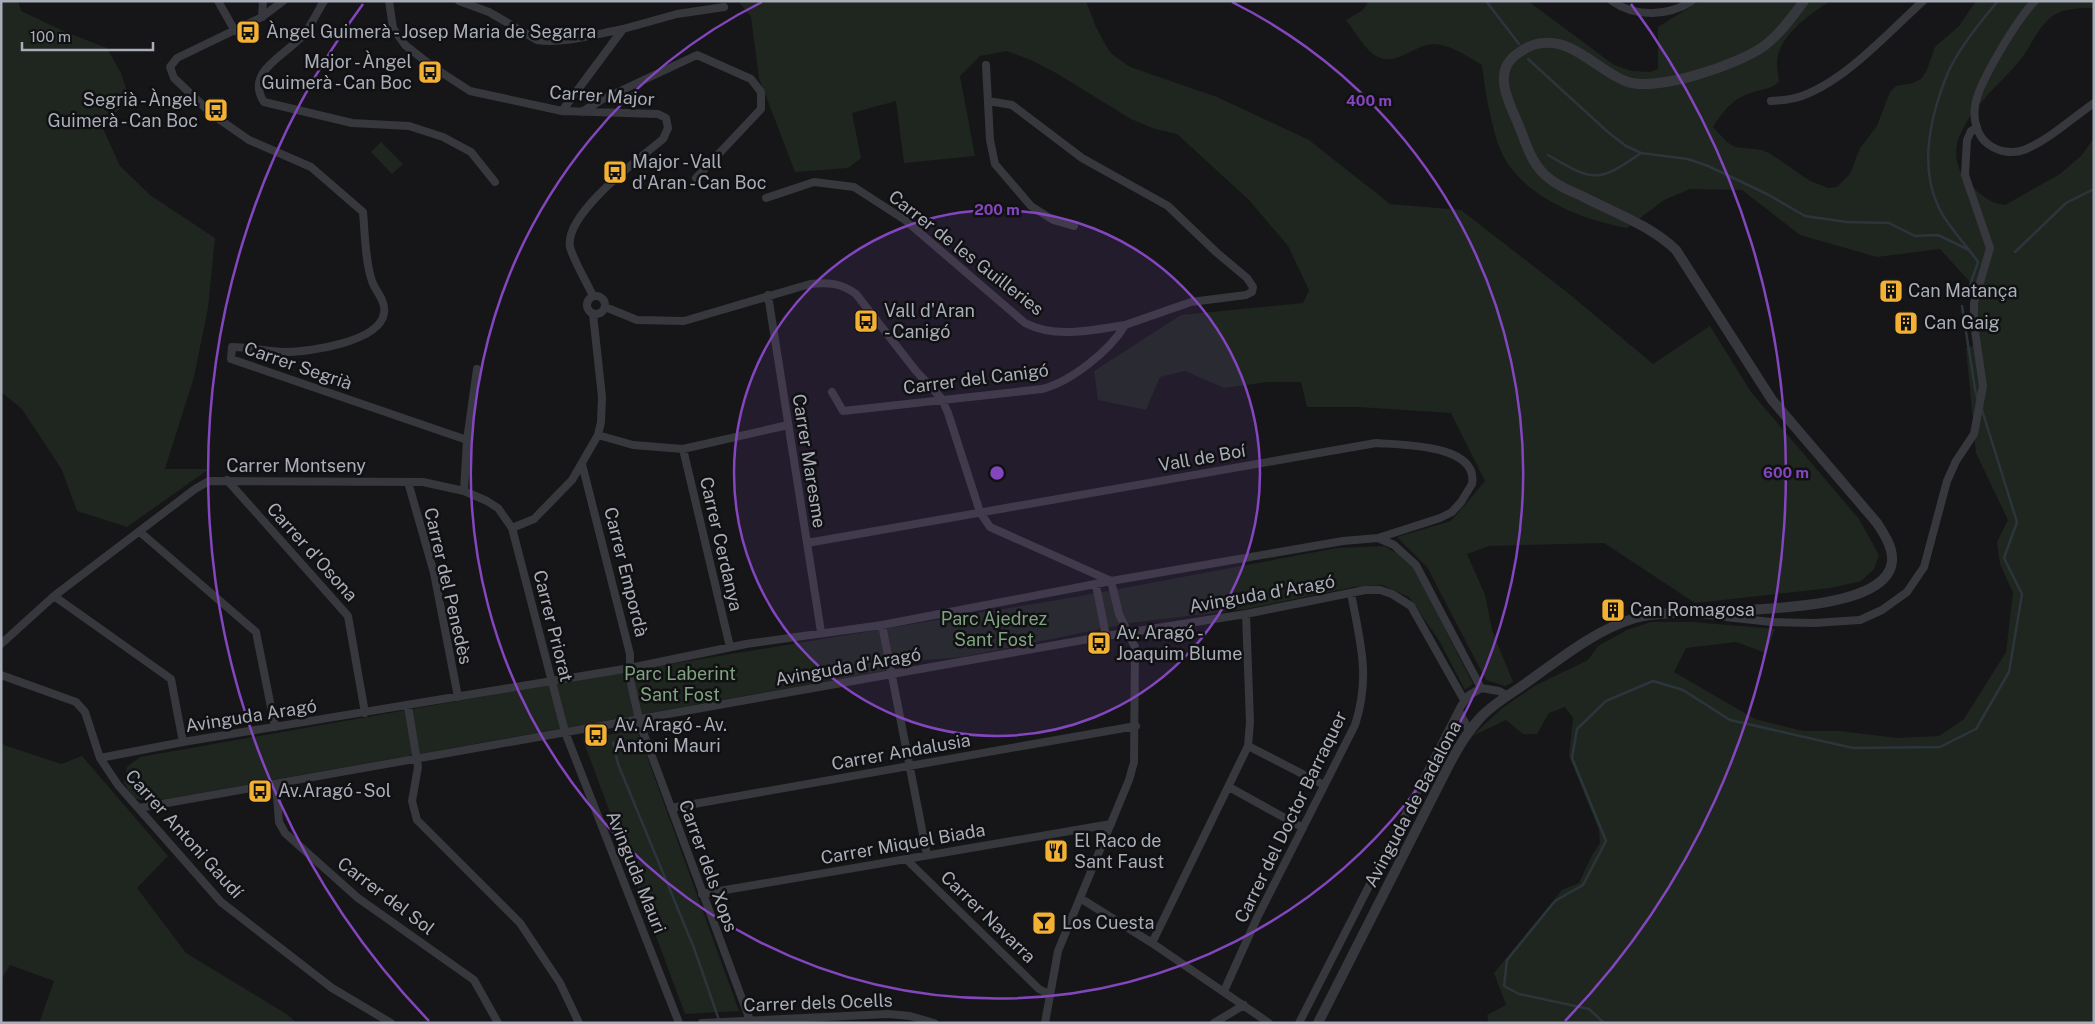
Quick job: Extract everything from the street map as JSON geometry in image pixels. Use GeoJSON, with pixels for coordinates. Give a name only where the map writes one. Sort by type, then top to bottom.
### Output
{"type":"FeatureCollection","features":[{"type":"Feature","properties":{"kind":"street"},"geometry":{"type":"LineString","coordinates":[[218,1],[235,31],[262,17],[283,1]]}},
{"type":"Feature","properties":{"kind":"street"},"geometry":{"type":"LineString","coordinates":[[262,17],[263,1]]}},
{"type":"Feature","properties":{"kind":"street"},"geometry":{"type":"LineString","coordinates":[[324,1],[303,35],[263,71],[259,88],[264,102],[352,122],[409,126],[443,137],[471,152],[495,182]]}},
{"type":"Feature","properties":{"kind":"street","name":"Carrer Major"},"geometry":{"type":"LineString","coordinates":[[389,1],[393,28],[405,45],[433,67],[470,91],[562,111],[658,114],[663,116],[669,123],[667,133],[663,138],[595,198],[574,223],[570,246],[593,296]]}},
{"type":"Feature","properties":{"kind":"street"},"geometry":{"type":"LineString","coordinates":[[459,1],[489,12],[537,40],[546,41],[580,38],[623,29],[677,14],[724,7]]}},
{"type":"Feature","properties":{"kind":"street"},"geometry":{"type":"LineString","coordinates":[[1612,1],[1650,14],[1668,13],[1692,1]]}},
{"type":"Feature","properties":{"kind":"street","name":"Avinguda de Badalona"},"geometry":{"type":"LineString","coordinates":[[1318,1023],[1451,761],[1469,730],[1482,716],[1587,641],[1621,622],[1660,612],[1695,612],[1808,605],[1850,598],[1876,586],[1888,573],[1892,562],[1889,545],[1877,523],[1772,400],[1676,250],[1657,234],[1560,186],[1541,171],[1525,141],[1503,80],[1507,66],[1516,54],[1536,44],[1547,42],[1564,46],[1626,82],[1646,86],[1674,81],[1735,61],[1755,52],[1779,33],[1804,1]]}},
{"type":"Feature","properties":{"kind":"street"},"geometry":{"type":"LineString","coordinates":[[1771,101],[1800,97],[1823,86],[1854,64],[1923,1]]}},
{"type":"Feature","properties":{"kind":"street"},"geometry":{"type":"LineString","coordinates":[[2035,1],[2020,18],[1982,87],[1975,106],[1977,127],[1983,140],[1993,148],[2015,152],[2034,145],[2094,103]]}},
{"type":"Feature","properties":{"kind":"street"},"geometry":{"type":"LineString","coordinates":[[562,111],[623,29]]}},
{"type":"Feature","properties":{"kind":"street","name":"Carrer Segrià"},"geometry":{"type":"LineString","coordinates":[[235,31],[177,58],[170,67],[174,78],[213,115],[249,140],[311,167],[363,212],[372,281],[381,297],[384,312],[379,324],[359,338],[318,348],[288,352],[232,348],[231,359],[467,440]]}},
{"type":"Feature","properties":{"kind":"street"},"geometry":{"type":"LineString","coordinates":[[582,113],[601,100],[697,55],[751,79],[762,92],[761,109],[696,178]]}},
{"type":"Feature","properties":{"kind":"street"},"geometry":{"type":"LineString","coordinates":[[986,64],[992,155],[1000,173],[1036,211],[1053,220],[1074,226]]}},
{"type":"Feature","properties":{"kind":"street"},"geometry":{"type":"LineString","coordinates":[[988,101],[1012,105],[1082,158],[1168,206],[1216,252],[1247,278],[1253,287],[1252,292],[1246,296],[1191,302],[1124,325]]}},
{"type":"Feature","properties":{"kind":"street"},"geometry":{"type":"LineString","coordinates":[[1695,612],[1709,616],[1771,622],[1848,622],[1871,617],[1882,610],[1907,592],[1919,575],[1929,555],[1949,476],[1956,461],[1974,434],[1982,386],[1974,324],[1974,303],[1990,248],[1965,175],[1967,140],[1971,131],[1977,127]]}},
{"type":"Feature","properties":{"kind":"street","name":"Carrer de les Guilleries"},"geometry":{"type":"LineString","coordinates":[[766,198],[814,182],[854,187],[905,220],[1025,323],[1036,329],[1056,333],[1124,325]]}},
{"type":"Feature","properties":{"kind":"street"},"geometry":{"type":"LineString","coordinates":[[512,528],[534,519],[572,480],[598,435],[601,422],[602,397],[594,314],[587,305],[588,300],[593,296],[602,298],[605,307],[637,320],[684,321],[810,284],[826,282],[846,287],[856,294],[916,371],[942,399],[980,512],[990,527],[1111,581],[1119,614],[1135,647],[1136,726],[1134,762],[1129,780],[1058,951],[1045,1023]]}},
{"type":"Feature","properties":{"kind":"street","name":"Carrer Maresme"},"geometry":{"type":"LineString","coordinates":[[768,295],[821,632]]}},
{"type":"Feature","properties":{"kind":"street"},"geometry":{"type":"LineString","coordinates":[[594,314],[601,313],[605,307]]}},
{"type":"Feature","properties":{"kind":"street","name":"Carrer del Canigó"},"geometry":{"type":"LineString","coordinates":[[832,392],[843,411],[1042,389],[1057,385],[1117,340],[1124,325]]}},
{"type":"Feature","properties":{"kind":"street"},"geometry":{"type":"LineString","coordinates":[[464,492],[467,440],[477,369]]}},
{"type":"Feature","properties":{"kind":"street"},"geometry":{"type":"LineString","coordinates":[[598,435],[633,446],[683,449],[788,426]]}},
{"type":"Feature","properties":{"kind":"street","name":"Vall de Boí"},"geometry":{"type":"LineString","coordinates":[[807,544],[1376,443],[1454,454],[1469,466],[1473,478],[1472,484],[1452,512],[1428,523],[1378,538]]}},
{"type":"Feature","properties":{"kind":"street","name":"Carrer Cerdanya"},"geometry":{"type":"LineString","coordinates":[[683,449],[730,646]]}},
{"type":"Feature","properties":{"kind":"street","name":"Carrer Empordà"},"geometry":{"type":"LineString","coordinates":[[582,464],[630,654],[630,679],[639,718]]}},
{"type":"Feature","properties":{"kind":"street","name":"Carrer d'Osona"},"geometry":{"type":"LineString","coordinates":[[227,480],[348,616],[365,713]]}},
{"type":"Feature","properties":{"kind":"street","name":"Carrer Montseny"},"geometry":{"type":"LineString","coordinates":[[1,644],[54,596],[195,489],[210,481],[423,482],[464,492],[498,508],[512,528]]}},
{"type":"Feature","properties":{"kind":"street","name":"Carrer del Penedès"},"geometry":{"type":"LineString","coordinates":[[408,482],[434,573],[458,697]]}},
{"type":"Feature","properties":{"kind":"street","name":"Carrer Priorat"},"geometry":{"type":"LineString","coordinates":[[512,528],[534,608],[550,681],[565,732]]}},
{"type":"Feature","properties":{"kind":"street"},"geometry":{"type":"LineString","coordinates":[[140,532],[256,632],[275,727]]}},
{"type":"Feature","properties":{"kind":"street"},"geometry":{"type":"LineString","coordinates":[[1378,538],[1394,545],[1416,565],[1481,688]]}},
{"type":"Feature","properties":{"kind":"street","name":"Avinguda d'Aragó"},"geometry":{"type":"LineString","coordinates":[[630,668],[730,646],[882,625],[1111,581],[1343,541],[1378,538]]}},
{"type":"Feature","properties":{"kind":"street"},"geometry":{"type":"LineString","coordinates":[[1078,566],[1096,585],[1106,636]]}},
{"type":"Feature","properties":{"kind":"street","name":"Avinguda d'Aragó"},"geometry":{"type":"LineString","coordinates":[[565,732],[1128,632],[1246,614],[1351,593],[1380,590],[1392,594],[1411,606],[1464,700]]}},
{"type":"Feature","properties":{"kind":"street","name":"Carrer del Doctor Barraquer"},"geometry":{"type":"LineString","coordinates":[[1224,991],[1257,918],[1354,725],[1363,698],[1364,662],[1351,593]]}},
{"type":"Feature","properties":{"kind":"street"},"geometry":{"type":"LineString","coordinates":[[54,596],[171,679],[183,742]]}},
{"type":"Feature","properties":{"kind":"street"},"geometry":{"type":"LineString","coordinates":[[1152,943],[1248,746],[1250,722],[1246,614]]}},
{"type":"Feature","properties":{"kind":"street","name":"Carrer Navarra"},"geometry":{"type":"LineString","coordinates":[[882,625],[890,675],[927,855]]}},
{"type":"Feature","properties":{"kind":"street","name":"Avinguda Aragó"},"geometry":{"type":"LineString","coordinates":[[100,758],[183,742],[630,668]]}},
{"type":"Feature","properties":{"kind":"street","name":"Carrer Antoni Gaudí"},"geometry":{"type":"LineString","coordinates":[[1,675],[76,702],[85,712],[100,758],[118,785],[221,902],[332,988],[391,1023]]}},
{"type":"Feature","properties":{"kind":"street"},"geometry":{"type":"LineString","coordinates":[[1299,1023],[1464,700],[1481,688],[1499,691],[1508,696]]}},
{"type":"Feature","properties":{"kind":"street"},"geometry":{"type":"LineString","coordinates":[[408,706],[417,759],[418,773],[412,801],[417,820],[520,923],[560,983],[579,1023]]}},
{"type":"Feature","properties":{"kind":"street"},"geometry":{"type":"LineString","coordinates":[[1459,711],[1469,730]]}},
{"type":"Feature","properties":{"kind":"street","name":"Carrer dels Xops"},"geometry":{"type":"LineString","coordinates":[[639,718],[750,1022]]}},
{"type":"Feature","properties":{"kind":"street","name":"Carrer Andalusia"},"geometry":{"type":"LineString","coordinates":[[671,808],[1136,726]]}},
{"type":"Feature","properties":{"kind":"street"},"geometry":{"type":"LineString","coordinates":[[139,808],[565,732]]}},
{"type":"Feature","properties":{"kind":"street","name":"Avinguda Mauri"},"geometry":{"type":"LineString","coordinates":[[565,732],[679,1023]]}},
{"type":"Feature","properties":{"kind":"street"},"geometry":{"type":"LineString","coordinates":[[1248,746],[1324,785]]}},
{"type":"Feature","properties":{"kind":"street","name":"Carrer del Sol"},"geometry":{"type":"LineString","coordinates":[[276,784],[279,822],[284,833],[358,898],[474,980],[498,1023]]}},
{"type":"Feature","properties":{"kind":"street"},"geometry":{"type":"LineString","coordinates":[[1229,787],[1303,828]]}},
{"type":"Feature","properties":{"kind":"street","name":"Carrer Miquel Biada"},"geometry":{"type":"LineString","coordinates":[[702,894],[1110,824]]}},
{"type":"Feature","properties":{"kind":"street","name":"Carrer Navarra"},"geometry":{"type":"LineString","coordinates":[[907,860],[1039,989],[1049,994]]}},
{"type":"Feature","properties":{"kind":"street"},"geometry":{"type":"LineString","coordinates":[[1080,898],[1152,943],[1269,1023]]}},
{"type":"Feature","properties":{"kind":"street"},"geometry":{"type":"LineString","coordinates":[[1214,1023],[1244,1005]]}},
{"type":"Feature","properties":{"kind":"street","name":"Carrer dels Ocells"},"geometry":{"type":"LineString","coordinates":[[702,1023],[888,1014],[910,1016],[934,1023]]}},
{"type":"Feature","properties":{"kind":"green space"},"geometry":{"type":"Polygon","coordinates":[[[1,1],[18,1],[21,11],[68,33],[107,48],[121,73],[130,101],[101,124],[120,166],[150,195],[215,238],[208,308],[194,377],[165,469],[209,469],[127,527],[77,511],[62,470],[22,409],[1,392],[1,1]]]}},
{"type":"Feature","properties":{"kind":"green space"},"geometry":{"type":"Polygon","coordinates":[[[738,1],[1086,1],[1106,46],[1112,54],[1130,67],[1217,97],[1309,140],[1390,204],[1461,210],[1568,293],[1653,364],[1710,326],[1751,392],[1859,519],[1879,555],[1874,569],[1861,581],[1831,588],[1695,603],[1604,543],[1489,546],[1467,554],[1485,595],[1492,630],[1513,682],[1505,686],[1486,680],[1427,567],[1397,537],[1451,521],[1485,481],[1451,413],[1358,407],[1307,407],[1301,382],[1268,382],[1224,388],[1185,371],[1160,377],[1146,410],[1098,400],[1094,371],[1181,315],[1303,303],[1309,290],[1288,246],[1249,200],[1177,134],[1155,129],[1131,119],[1056,73],[1031,60],[1007,51],[980,56],[960,76],[975,156],[904,163],[896,101],[852,113],[861,158],[848,168],[795,172],[759,78],[751,17],[738,1]]]}},
{"type":"Feature","properties":{"kind":"green space"},"geometry":{"type":"Polygon","coordinates":[[[1369,1],[1528,1],[1614,65],[1632,71],[1650,72],[1658,69],[1658,27],[1700,1],[1830,1],[1796,27],[1783,43],[1777,62],[1779,82],[1770,87],[1747,94],[1735,101],[1725,110],[1713,127],[1727,142],[1735,147],[1762,150],[1771,154],[1810,181],[1828,188],[1837,187],[1850,174],[1860,148],[1877,126],[1890,92],[1896,86],[1913,83],[1921,79],[1926,72],[1935,47],[1959,26],[1976,1],[2094,1],[2094,8],[2065,11],[2056,14],[2045,22],[2021,59],[1983,100],[1971,116],[1961,132],[1956,149],[1958,165],[1968,182],[1985,197],[2005,205],[2060,174],[2081,156],[2094,138],[2094,1023],[1489,1023],[1487,1015],[1506,1005],[1494,973],[1562,890],[1579,883],[1592,855],[1600,843],[1599,830],[1569,756],[1573,718],[1565,707],[1549,713],[1537,734],[1523,734],[1506,720],[1472,736],[1501,709],[1536,685],[1588,660],[1598,646],[1627,630],[1651,622],[1692,622],[1775,629],[1766,653],[1736,642],[1686,648],[1674,672],[1755,719],[1803,731],[1840,731],[1897,738],[1939,736],[1964,719],[2006,652],[2013,593],[2000,564],[1997,542],[2008,520],[1976,453],[1966,348],[1975,345],[1979,292],[1940,249],[1877,257],[1800,235],[1742,190],[1690,189],[1664,200],[1627,228],[1608,224],[1570,211],[1534,191],[1507,162],[1498,144],[1486,95],[1482,65],[1446,46],[1433,44],[1392,59],[1378,57],[1365,46],[1346,20],[1363,10],[1369,1]]]}},
{"type":"Feature","properties":{"kind":"green space"},"geometry":{"type":"Polygon","coordinates":[[[381,142],[403,164],[392,174],[371,152],[381,142]]]}},
{"type":"Feature","properties":{"kind":"green space"},"geometry":{"type":"Polygon","coordinates":[[[1384,546],[1402,556],[1415,569],[1473,684],[1465,690],[1440,642],[1409,597],[1382,585],[1354,587],[1246,609],[1130,623],[963,657],[912,661],[884,671],[149,802],[134,798],[124,783],[127,767],[140,757],[605,675],[1075,597],[1337,548],[1384,546]]]}},
{"type":"Feature","properties":{"kind":"green space"},"geometry":{"type":"Polygon","coordinates":[[[637,729],[739,1011],[685,1014],[583,740],[637,729]]]}},
{"type":"Feature","properties":{"kind":"green space"},"geometry":{"type":"Polygon","coordinates":[[[1,744],[61,764],[82,756],[168,856],[137,888],[186,953],[288,1015],[296,1023],[39,1023],[54,981],[10,965],[1,980],[1,744]]]}},
{"type":"Feature","properties":{"kind":"waterway"},"geometry":{"type":"LineString","coordinates":[[1486,1],[1519,44]]}},
{"type":"Feature","properties":{"kind":"waterway"},"geometry":{"type":"LineString","coordinates":[[1967,294],[1978,262],[1951,227],[1938,206],[1929,175],[1929,143],[1935,111],[1949,70],[1968,39],[1998,1]]}},
{"type":"Feature","properties":{"kind":"waterway"},"geometry":{"type":"LineString","coordinates":[[1528,59],[1609,133],[1626,146],[1641,153],[1688,159],[1708,166],[1767,194],[1805,216],[1847,222],[1889,223],[1915,236],[1938,235],[1969,250]]}},
{"type":"Feature","properties":{"kind":"waterway"},"geometry":{"type":"LineString","coordinates":[[1548,155],[1576,170],[1596,175],[1615,170],[1641,153]]}},
{"type":"Feature","properties":{"kind":"waterway"},"geometry":{"type":"LineString","coordinates":[[2015,252],[2066,203],[2094,189]]}},
{"type":"Feature","properties":{"kind":"waterway"},"geometry":{"type":"LineString","coordinates":[[1962,306],[1978,400]]}},
{"type":"Feature","properties":{"kind":"waterway"},"geometry":{"type":"LineString","coordinates":[[1604,1023],[1589,1009],[1519,994],[1504,986],[1507,960],[1555,901],[1583,885],[1606,841],[1572,758],[1577,729],[1606,701],[1653,681],[1683,690],[1730,720],[1853,748],[1940,747],[1976,729],[2009,672],[2022,594],[2004,558],[2017,522],[1982,410]]}},
{"type":"Feature","properties":{"kind":"waterway"},"geometry":{"type":"LineString","coordinates":[[613,742],[618,764],[694,948],[719,1020]]}},
{"type":"Feature","properties":{"kind":"place","name":"Àngel Guimerà - Josep Maria de Segarra"},"geometry":{"type":"Point","coordinates":[248,32]}},
{"type":"Feature","properties":{"kind":"place","name":"Major - Àngel Guimerà - Can Boc"},"geometry":{"type":"Point","coordinates":[430,72]}},
{"type":"Feature","properties":{"kind":"place","name":"Segrià - Àngel Guimerà - Can Boc"},"geometry":{"type":"Point","coordinates":[216,110]}},
{"type":"Feature","properties":{"kind":"place","name":"Major - Vall d'Aran - Can Boc"},"geometry":{"type":"Point","coordinates":[615,172]}},
{"type":"Feature","properties":{"kind":"place","name":"Can Matança"},"geometry":{"type":"Point","coordinates":[1891,291]}},
{"type":"Feature","properties":{"kind":"place","name":"Vall d'Aran - Canigó"},"geometry":{"type":"Point","coordinates":[866,321]}},
{"type":"Feature","properties":{"kind":"place","name":"Can Gaig"},"geometry":{"type":"Point","coordinates":[1906,323]}},
{"type":"Feature","properties":{"kind":"place","name":"Can Romagosa"},"geometry":{"type":"Point","coordinates":[1613,610]}},
{"type":"Feature","properties":{"kind":"place","name":"Av. Aragó - Joaquim Blume"},"geometry":{"type":"Point","coordinates":[1099,643]}},
{"type":"Feature","properties":{"kind":"place","name":"Av. Aragó - Av. Antoni Mauri"},"geometry":{"type":"Point","coordinates":[596,735]}},
{"type":"Feature","properties":{"kind":"place","name":"Av.Aragó - Sol"},"geometry":{"type":"Point","coordinates":[260,791]}},
{"type":"Feature","properties":{"kind":"place","name":"El Raco de Sant Faust"},"geometry":{"type":"Point","coordinates":[1056,851]}},
{"type":"Feature","properties":{"kind":"place","name":"Los Cuesta"},"geometry":{"type":"Point","coordinates":[1044,923]}},
{"type":"Feature","properties":{"kind":"park label","name":"Parc Ajedrez Sant Fost"},"geometry":{"type":"Point","coordinates":[994,629]}},
{"type":"Feature","properties":{"kind":"park label","name":"Parc Laberint Sant Fost"},"geometry":{"type":"Point","coordinates":[680,684]}}]}
